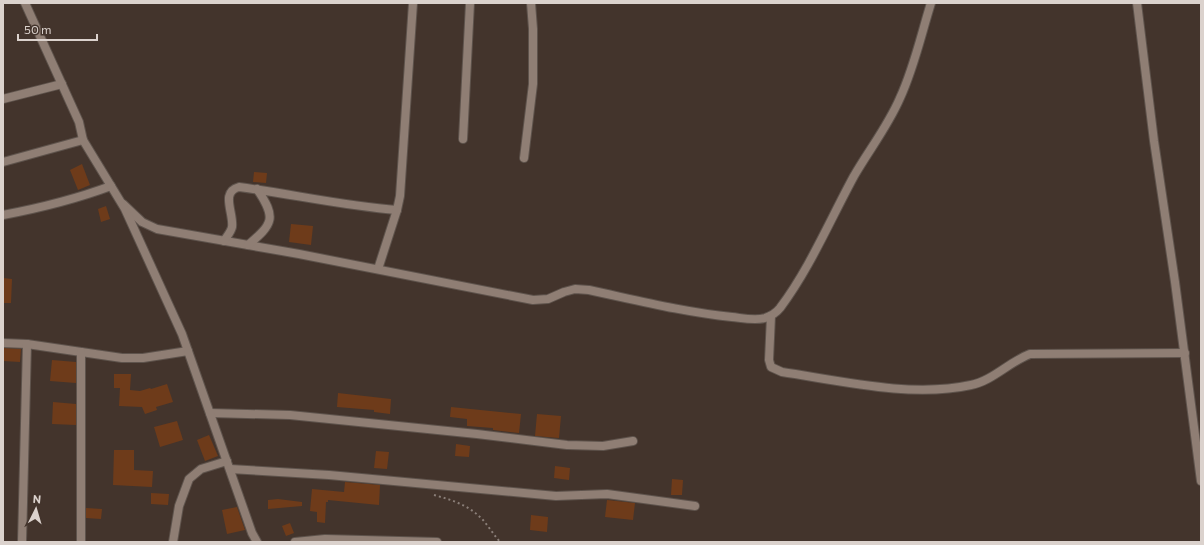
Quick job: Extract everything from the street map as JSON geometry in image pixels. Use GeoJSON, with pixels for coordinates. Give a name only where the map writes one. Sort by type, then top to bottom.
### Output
{"type":"FeatureCollection","features":[{"type":"Feature","properties":{"kind":"street"},"geometry":{"type":"LineString","coordinates":[[25,3],[79,122],[83,140],[122,203],[182,334],[252,533],[257,542]]}},
{"type":"Feature","properties":{"kind":"street"},"geometry":{"type":"LineString","coordinates":[[378,269],[398,210],[413,3]]}},
{"type":"Feature","properties":{"kind":"street"},"geometry":{"type":"LineString","coordinates":[[462,139],[470,3]]}},
{"type":"Feature","properties":{"kind":"street"},"geometry":{"type":"LineString","coordinates":[[524,158],[533,84],[533,29],[531,3]]}},
{"type":"Feature","properties":{"kind":"street"},"geometry":{"type":"LineString","coordinates":[[122,203],[142,222],[157,229],[378,269],[404,276],[533,300],[548,299],[575,289],[589,290],[652,304],[698,312],[749,319],[763,319],[771,316],[779,310],[812,255],[855,176],[888,122],[912,67],[931,3]]}},
{"type":"Feature","properties":{"kind":"street"},"geometry":{"type":"LineString","coordinates":[[1137,3],[1154,141],[1185,353],[1201,482]]}},
{"type":"Feature","properties":{"kind":"street"},"geometry":{"type":"LineString","coordinates":[[3,99],[62,84]]}},
{"type":"Feature","properties":{"kind":"street"},"geometry":{"type":"LineString","coordinates":[[3,162],[83,140]]}},
{"type":"Feature","properties":{"kind":"street"},"geometry":{"type":"LineString","coordinates":[[3,215],[56,203],[111,186]]}},
{"type":"Feature","properties":{"kind":"street"},"geometry":{"type":"LineString","coordinates":[[224,241],[230,233],[232,227],[229,202],[231,191],[239,187],[300,195],[363,207],[398,210]]}},
{"type":"Feature","properties":{"kind":"street"},"geometry":{"type":"LineString","coordinates":[[248,245],[267,228],[270,221],[268,207],[257,189]]}},
{"type":"Feature","properties":{"kind":"street"},"geometry":{"type":"LineString","coordinates":[[771,316],[769,360],[771,367],[782,372],[898,388],[920,389],[972,385],[992,377],[1018,359],[1030,354],[1185,353]]}},
{"type":"Feature","properties":{"kind":"street"},"geometry":{"type":"LineString","coordinates":[[3,343],[27,344],[122,358],[143,358],[188,351]]}},
{"type":"Feature","properties":{"kind":"street"},"geometry":{"type":"LineString","coordinates":[[22,542],[27,344]]}},
{"type":"Feature","properties":{"kind":"street"},"geometry":{"type":"LineString","coordinates":[[81,352],[81,542]]}},
{"type":"Feature","properties":{"kind":"street"},"geometry":{"type":"LineString","coordinates":[[210,413],[290,416],[477,434],[567,445],[603,446],[633,441]]}},
{"type":"Feature","properties":{"kind":"street"},"geometry":{"type":"LineString","coordinates":[[173,542],[179,506],[189,479],[201,469],[228,465],[556,496],[608,494],[695,506]]}},
{"type":"Feature","properties":{"kind":"street"},"geometry":{"type":"LineString","coordinates":[[295,542],[325,539],[437,542]]}},
{"type":"Feature","properties":{"kind":"path"},"geometry":{"type":"LineString","coordinates":[[431,494],[453,500],[472,510],[483,520],[500,542]]}},
{"type":"Feature","properties":{"kind":"building"},"geometry":{"type":"Polygon","coordinates":[[[82,164],[90,185],[78,190],[70,170],[82,164]]]}},
{"type":"Feature","properties":{"kind":"building"},"geometry":{"type":"Polygon","coordinates":[[[254,172],[267,173],[266,183],[253,182],[254,172]]]}},
{"type":"Feature","properties":{"kind":"building"},"geometry":{"type":"Polygon","coordinates":[[[106,206],[110,219],[101,222],[98,209],[106,206]]]}},
{"type":"Feature","properties":{"kind":"building"},"geometry":{"type":"Polygon","coordinates":[[[291,224],[313,226],[311,245],[289,242],[291,224]]]}},
{"type":"Feature","properties":{"kind":"building"},"geometry":{"type":"Polygon","coordinates":[[[3,278],[12,279],[11,303],[3,303],[3,278]]]}},
{"type":"Feature","properties":{"kind":"building"},"geometry":{"type":"Polygon","coordinates":[[[3,348],[21,349],[20,362],[3,361],[3,348]]]}},
{"type":"Feature","properties":{"kind":"building"},"geometry":{"type":"Polygon","coordinates":[[[52,360],[76,362],[76,383],[50,381],[52,360]]]}},
{"type":"Feature","properties":{"kind":"building"},"geometry":{"type":"Polygon","coordinates":[[[114,374],[131,374],[130,390],[140,391],[167,384],[173,402],[156,407],[157,410],[145,414],[142,407],[119,406],[120,388],[114,388],[114,374]]]}},
{"type":"Feature","properties":{"kind":"building"},"geometry":{"type":"Polygon","coordinates":[[[338,393],[391,399],[390,414],[374,412],[374,410],[337,407],[338,393]]]}},
{"type":"Feature","properties":{"kind":"building"},"geometry":{"type":"Polygon","coordinates":[[[53,402],[76,404],[76,425],[52,424],[53,402]]]}},
{"type":"Feature","properties":{"kind":"building"},"geometry":{"type":"Polygon","coordinates":[[[451,407],[521,414],[519,433],[493,430],[493,428],[467,426],[467,419],[450,417],[451,407]]]}},
{"type":"Feature","properties":{"kind":"building"},"geometry":{"type":"Polygon","coordinates":[[[537,414],[561,416],[559,438],[535,436],[537,414]]]}},
{"type":"Feature","properties":{"kind":"building"},"geometry":{"type":"Polygon","coordinates":[[[177,421],[183,440],[160,447],[154,427],[177,421]]]}},
{"type":"Feature","properties":{"kind":"building"},"geometry":{"type":"Polygon","coordinates":[[[209,435],[218,456],[205,461],[197,440],[209,435]]]}},
{"type":"Feature","properties":{"kind":"building"},"geometry":{"type":"Polygon","coordinates":[[[456,444],[470,446],[469,457],[455,456],[456,444]]]}},
{"type":"Feature","properties":{"kind":"building"},"geometry":{"type":"Polygon","coordinates":[[[114,450],[134,450],[134,470],[153,471],[152,487],[113,485],[114,450]]]}},
{"type":"Feature","properties":{"kind":"building"},"geometry":{"type":"Polygon","coordinates":[[[376,451],[389,452],[387,469],[374,468],[376,451]]]}},
{"type":"Feature","properties":{"kind":"building"},"geometry":{"type":"Polygon","coordinates":[[[555,466],[570,468],[569,480],[554,478],[555,466]]]}},
{"type":"Feature","properties":{"kind":"building"},"geometry":{"type":"Polygon","coordinates":[[[672,479],[683,480],[682,495],[671,495],[672,479]]]}},
{"type":"Feature","properties":{"kind":"building"},"geometry":{"type":"Polygon","coordinates":[[[345,482],[380,485],[379,505],[328,500],[328,502],[326,502],[325,523],[317,522],[317,512],[310,511],[312,489],[344,492],[345,482]]]}},
{"type":"Feature","properties":{"kind":"building"},"geometry":{"type":"Polygon","coordinates":[[[151,493],[169,494],[168,505],[151,504],[151,493]]]}},
{"type":"Feature","properties":{"kind":"building"},"geometry":{"type":"Polygon","coordinates":[[[278,499],[302,502],[302,506],[268,509],[268,500],[278,499]]]}},
{"type":"Feature","properties":{"kind":"building"},"geometry":{"type":"Polygon","coordinates":[[[607,500],[635,503],[633,520],[605,517],[607,500]]]}},
{"type":"Feature","properties":{"kind":"building"},"geometry":{"type":"Polygon","coordinates":[[[237,507],[245,530],[227,534],[222,510],[237,507]]]}},
{"type":"Feature","properties":{"kind":"building"},"geometry":{"type":"Polygon","coordinates":[[[86,508],[102,509],[101,519],[86,518],[86,508]]]}},
{"type":"Feature","properties":{"kind":"building"},"geometry":{"type":"Polygon","coordinates":[[[531,515],[548,517],[547,532],[530,530],[531,515]]]}},
{"type":"Feature","properties":{"kind":"building"},"geometry":{"type":"Polygon","coordinates":[[[290,523],[294,533],[286,536],[282,526],[290,523]]]}}]}
